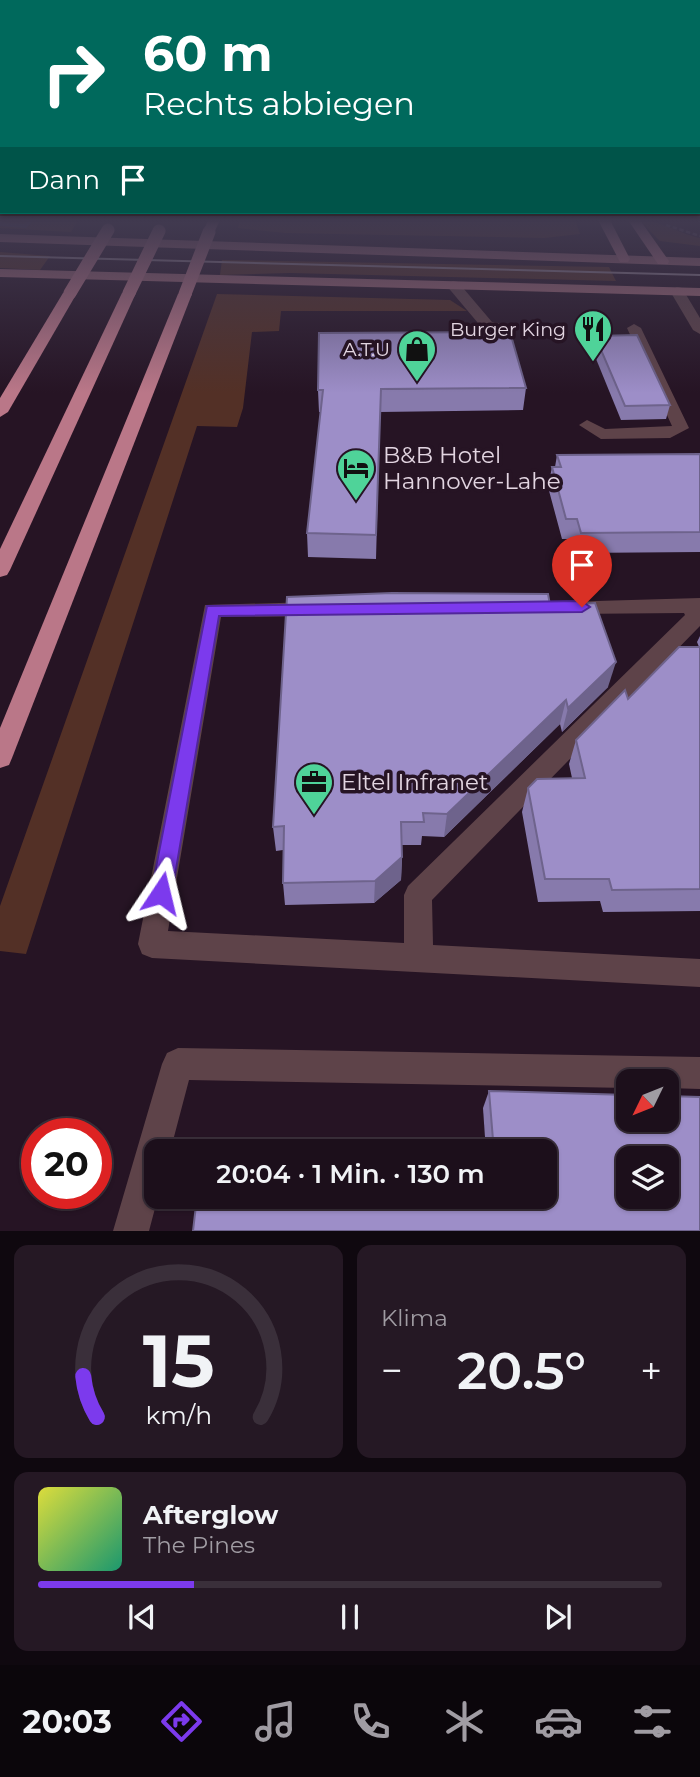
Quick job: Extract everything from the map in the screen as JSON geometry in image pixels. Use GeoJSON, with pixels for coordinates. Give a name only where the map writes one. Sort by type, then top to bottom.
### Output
{"type":"FeatureCollection","features":[{"type":"Feature","properties":{"kind":"highway"},"geometry":{"type":"LineString","coordinates":[[2,407],[79,277]]}},
{"type":"Feature","properties":{"kind":"highway"},"geometry":{"type":"LineString","coordinates":[[0,570],[134,277]]}},
{"type":"Feature","properties":{"kind":"highway"},"geometry":{"type":"LineString","coordinates":[[0,758],[192,277]]}},
{"type":"Feature","properties":{"kind":"main road"},"geometry":{"type":"LineString","coordinates":[[48,277],[130,285],[453,285],[664,279]]}},
{"type":"Feature","properties":{"kind":"main road"},"geometry":{"type":"LineString","coordinates":[[661,277],[700,292]]}},
{"type":"Feature","properties":{"kind":"street"},"geometry":{"type":"LineString","coordinates":[[664,279],[700,330]]}},
{"type":"Feature","properties":{"kind":"street"},"geometry":{"type":"LineString","coordinates":[[453,285],[488,326],[507,328]]}},
{"type":"Feature","properties":{"kind":"street"},"geometry":{"type":"LineString","coordinates":[[587,425],[601,434],[670,433],[681,428],[634,328]]}},
{"type":"Feature","properties":{"kind":"street"},"geometry":{"type":"LineString","coordinates":[[419,960],[418,895],[696,617],[696,606],[541,607]]}},
{"type":"Feature","properties":{"kind":"street"},"geometry":{"type":"LineString","coordinates":[[335,609],[212,610],[152,944],[700,974]]}},
{"type":"Feature","properties":{"kind":"street"},"geometry":{"type":"LineString","coordinates":[[131,1231],[178,1064],[700,1073]]}},
{"type":"Feature","properties":{"kind":"shaded area"},"geometry":{"type":"Polygon","coordinates":[[[471,277],[614,277],[616,281],[471,277]]]}},
{"type":"Feature","properties":{"kind":"shaded area"},"geometry":{"type":"Polygon","coordinates":[[[217,294],[450,300],[467,311],[281,311],[279,331],[252,332],[243,408],[237,427],[197,426],[26,954],[0,951],[0,906],[217,294]]]}},
{"type":"Feature","properties":{"kind":"building"},"geometry":{"type":"Polygon","coordinates":[[[510,332],[526,388],[381,389],[376,535],[307,533],[323,390],[318,390],[319,333],[510,332]]]}},
{"type":"Feature","properties":{"kind":"building"},"geometry":{"type":"Polygon","coordinates":[[[637,335],[670,405],[625,406],[595,336],[637,335]]]}},
{"type":"Feature","properties":{"kind":"building"},"geometry":{"type":"Polygon","coordinates":[[[700,454],[700,532],[581,533],[577,519],[566,519],[552,467],[561,467],[557,455],[700,454]]]}},
{"type":"Feature","properties":{"kind":"building"},"geometry":{"type":"Polygon","coordinates":[[[392,593],[548,594],[550,605],[595,603],[616,662],[568,708],[566,700],[447,814],[423,813],[424,822],[401,822],[402,857],[375,881],[283,883],[284,826],[273,827],[287,597],[392,593]]]}},
{"type":"Feature","properties":{"kind":"building"},"geometry":{"type":"Polygon","coordinates":[[[679,647],[700,647],[700,889],[612,890],[609,879],[545,879],[528,788],[537,779],[585,778],[576,740],[625,690],[628,699],[679,647]]]}},
{"type":"Feature","properties":{"kind":"building"},"geometry":{"type":"Polygon","coordinates":[[[489,1091],[616,1095],[616,1132],[679,1132],[679,1096],[700,1097],[700,1231],[193,1231],[196,1209],[557,1209],[557,1139],[493,1139],[489,1091]]]}},
{"type":"Feature","properties":{"kind":"place","name":"Burger King"},"geometry":{"type":"Point","coordinates":[593,363]}},
{"type":"Feature","properties":{"kind":"place","name":"A.T.U"},"geometry":{"type":"Point","coordinates":[417,383]}},
{"type":"Feature","properties":{"kind":"place","name":"B&B Hotel Hannover-Lahe"},"geometry":{"type":"Point","coordinates":[356,502]}},
{"type":"Feature","properties":{"kind":"place","name":"Eltel Infranet"},"geometry":{"type":"Point","coordinates":[314,816]}},
{"type":"Feature","properties":{"kind":"route"},"geometry":{"type":"LineString","coordinates":[[161,893],[212,610],[582,607]]}}]}
